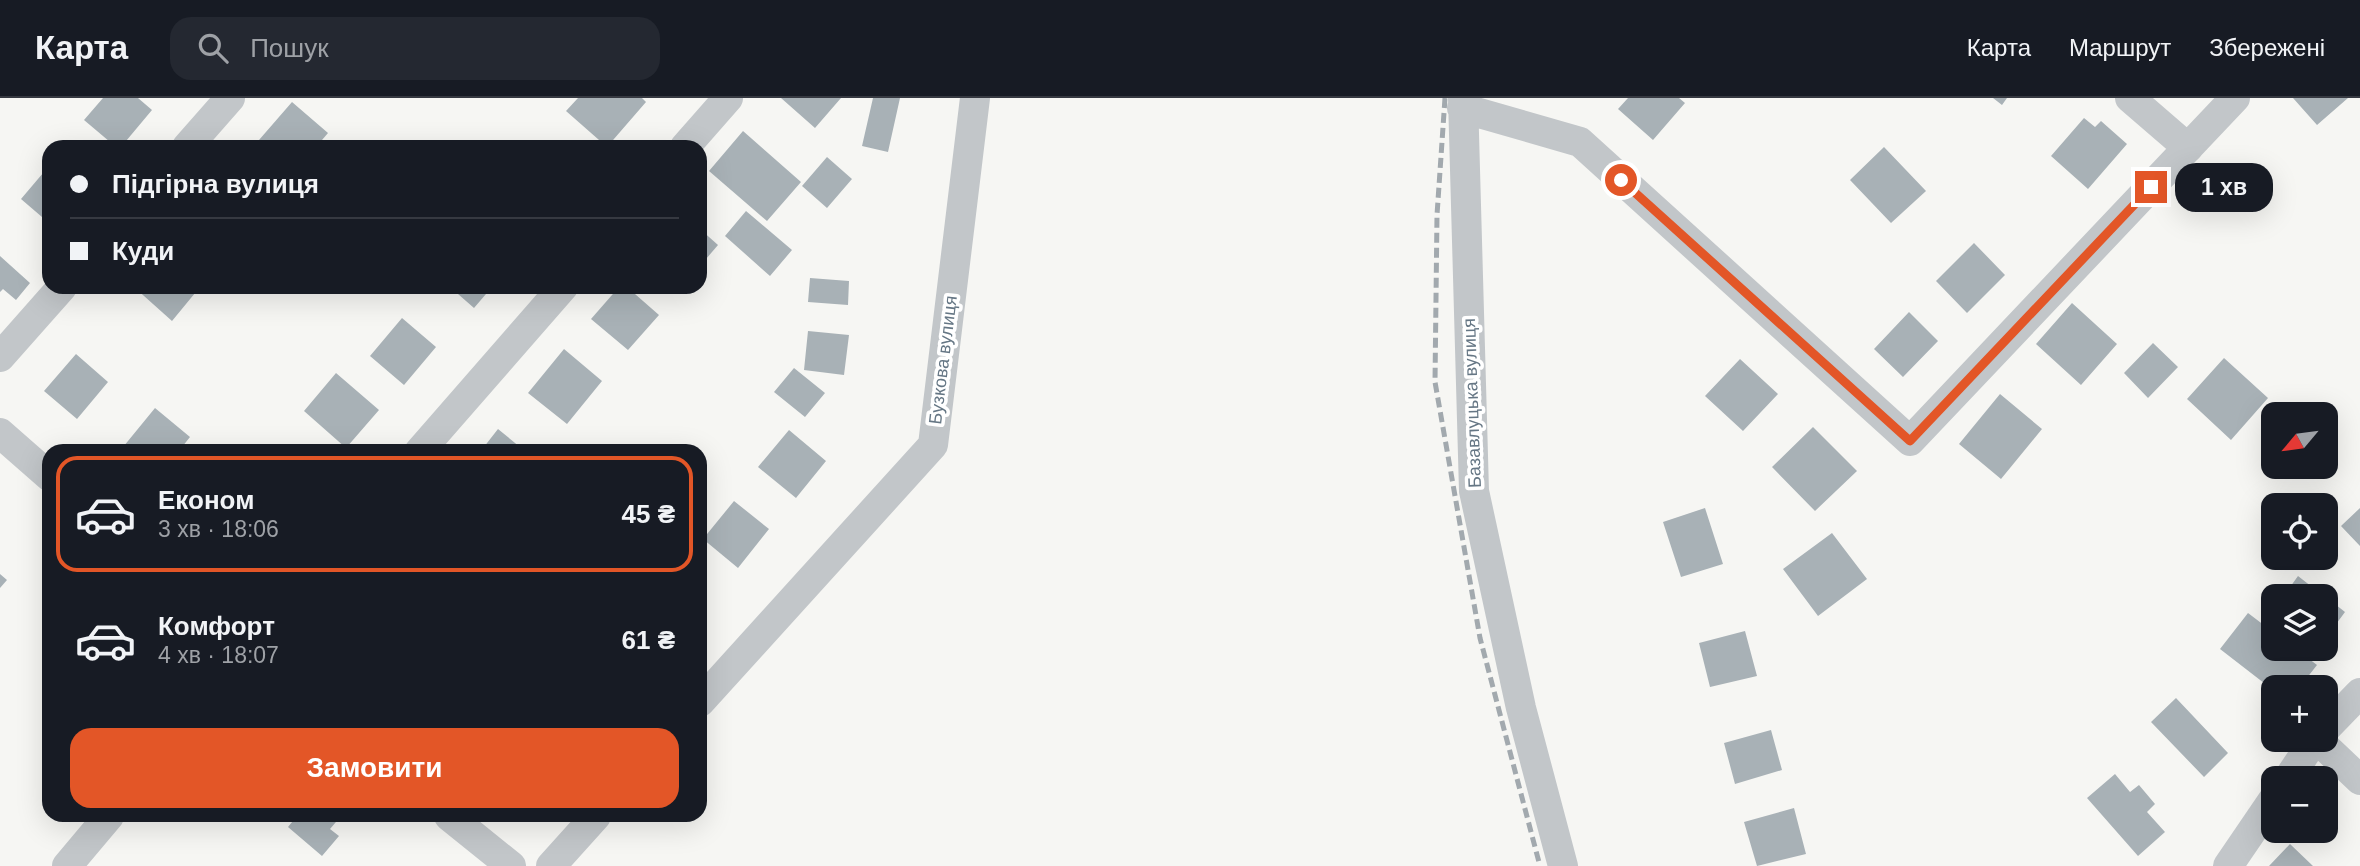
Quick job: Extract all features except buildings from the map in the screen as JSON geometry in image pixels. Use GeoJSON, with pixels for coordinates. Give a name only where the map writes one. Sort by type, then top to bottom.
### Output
{"type":"FeatureCollection","features":[{"type":"Feature","properties":{"kind":"street"},"geometry":{"type":"LineString","coordinates":[[193,140],[230,98]]}},
{"type":"Feature","properties":{"kind":"street"},"geometry":{"type":"LineString","coordinates":[[691,140],[727,98]]}},
{"type":"Feature","properties":{"kind":"street","name":"Бузкова вулиця"},"geometry":{"type":"LineString","coordinates":[[707,694],[933,445],[975,98]]}},
{"type":"Feature","properties":{"kind":"street"},"geometry":{"type":"LineString","coordinates":[[2130,98],[2188,148]]}},
{"type":"Feature","properties":{"kind":"street"},"geometry":{"type":"LineString","coordinates":[[1462,103],[1580,142],[1910,441],[2235,98]]}},
{"type":"Feature","properties":{"kind":"street","name":"Базавлуцька вулиця"},"geometry":{"type":"LineString","coordinates":[[1462,103],[1474,491],[1521,708],[1563,866]]}},
{"type":"Feature","properties":{"kind":"street"},"geometry":{"type":"LineString","coordinates":[[0,357],[56,294]]}},
{"type":"Feature","properties":{"kind":"street"},"geometry":{"type":"LineString","coordinates":[[426,444],[557,294]]}},
{"type":"Feature","properties":{"kind":"street"},"geometry":{"type":"LineString","coordinates":[[0,433],[42,470]]}},
{"type":"Feature","properties":{"kind":"street"},"geometry":{"type":"LineString","coordinates":[[2338,716],[2360,693]]}},
{"type":"Feature","properties":{"kind":"street"},"geometry":{"type":"LineString","coordinates":[[2329,752],[2360,780]]}},
{"type":"Feature","properties":{"kind":"street"},"geometry":{"type":"LineString","coordinates":[[2228,866],[2261,818]]}},
{"type":"Feature","properties":{"kind":"street"},"geometry":{"type":"LineString","coordinates":[[67,866],[104,822]]}},
{"type":"Feature","properties":{"kind":"street"},"geometry":{"type":"LineString","coordinates":[[456,822],[511,866]]}},
{"type":"Feature","properties":{"kind":"street"},"geometry":{"type":"LineString","coordinates":[[551,866],[591,822]]}},
{"type":"Feature","properties":{"kind":"railway"},"geometry":{"type":"LineString","coordinates":[[1445,98],[1437,215],[1435,382],[1480,638],[1540,866]]}},
{"type":"Feature","properties":{"kind":"route"},"geometry":{"type":"LineString","coordinates":[[1621,180],[1910,441],[2151,187]]}}]}
